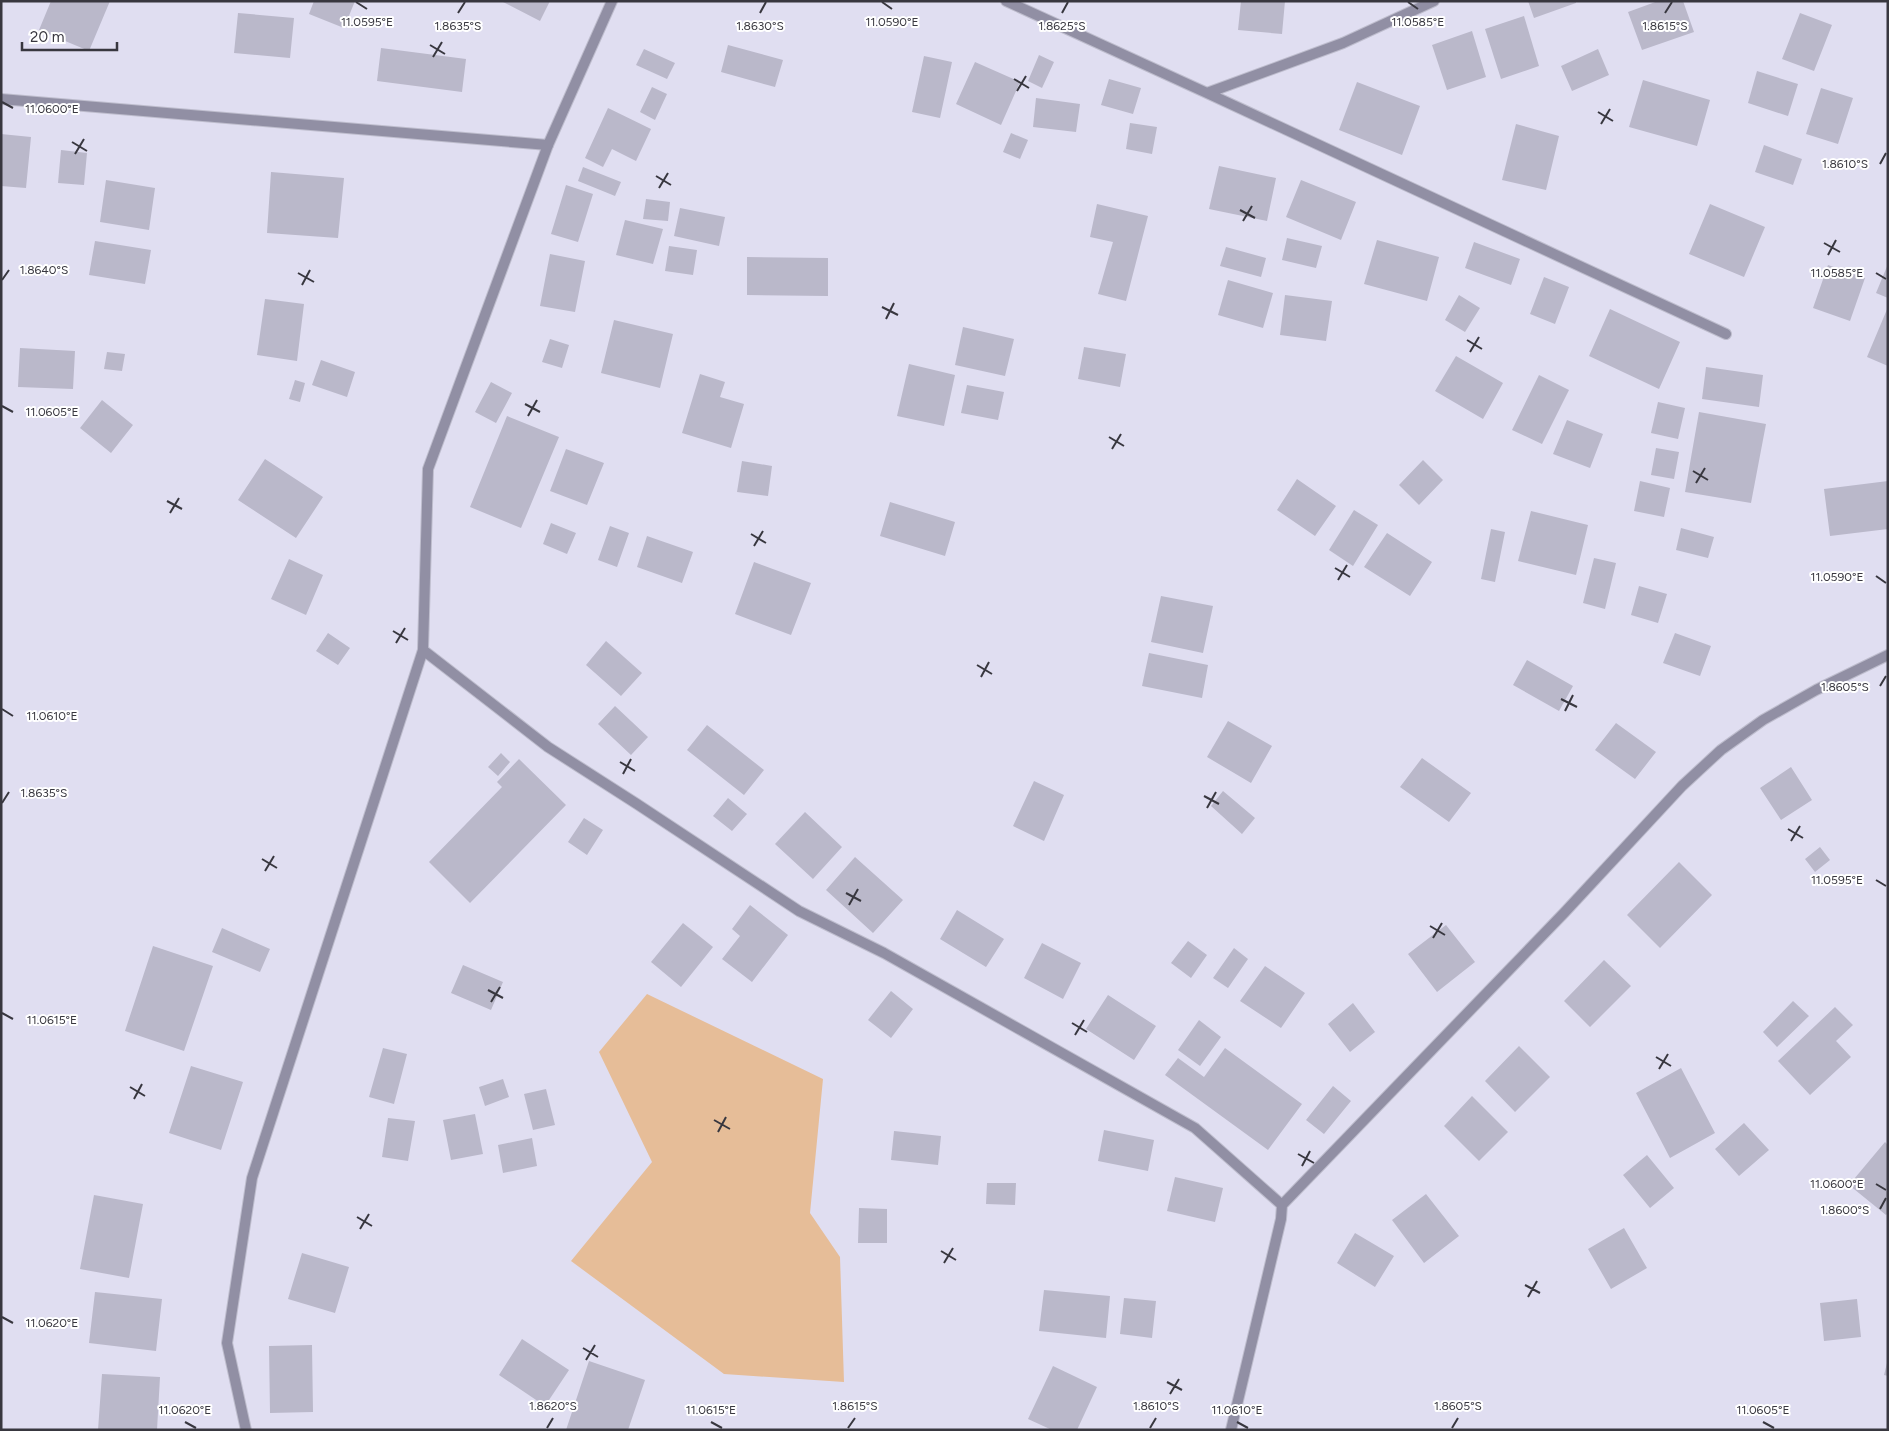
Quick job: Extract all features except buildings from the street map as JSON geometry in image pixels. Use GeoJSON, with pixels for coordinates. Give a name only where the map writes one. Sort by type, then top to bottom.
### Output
{"type":"FeatureCollection","features":[{"type":"Feature","properties":{"kind":"street"},"geometry":{"type":"LineString","coordinates":[[246,1430],[227,1343],[252,1178],[423,650],[428,469],[548,145],[612,1]]}},
{"type":"Feature","properties":{"kind":"street"},"geometry":{"type":"LineString","coordinates":[[1006,1],[1726,334]]}},
{"type":"Feature","properties":{"kind":"street"},"geometry":{"type":"LineString","coordinates":[[1207,93],[1343,43],[1434,1]]}},
{"type":"Feature","properties":{"kind":"street"},"geometry":{"type":"LineString","coordinates":[[1,99],[548,145]]}},
{"type":"Feature","properties":{"kind":"street"},"geometry":{"type":"LineString","coordinates":[[423,650],[548,747],[638,804],[799,911],[884,953],[1195,1128],[1282,1204]]}},
{"type":"Feature","properties":{"kind":"street"},"geometry":{"type":"LineString","coordinates":[[1230,1430],[1281,1219],[1282,1204],[1564,913],[1682,786],[1722,750],[1764,720],[1816,690],[1888,655]]}},
{"type":"Feature","properties":{"kind":"shaded area"},"geometry":{"type":"Polygon","coordinates":[[[647,994],[823,1079],[810,1213],[840,1257],[844,1382],[724,1374],[571,1261],[652,1162],[599,1052],[647,994]]]}}]}
